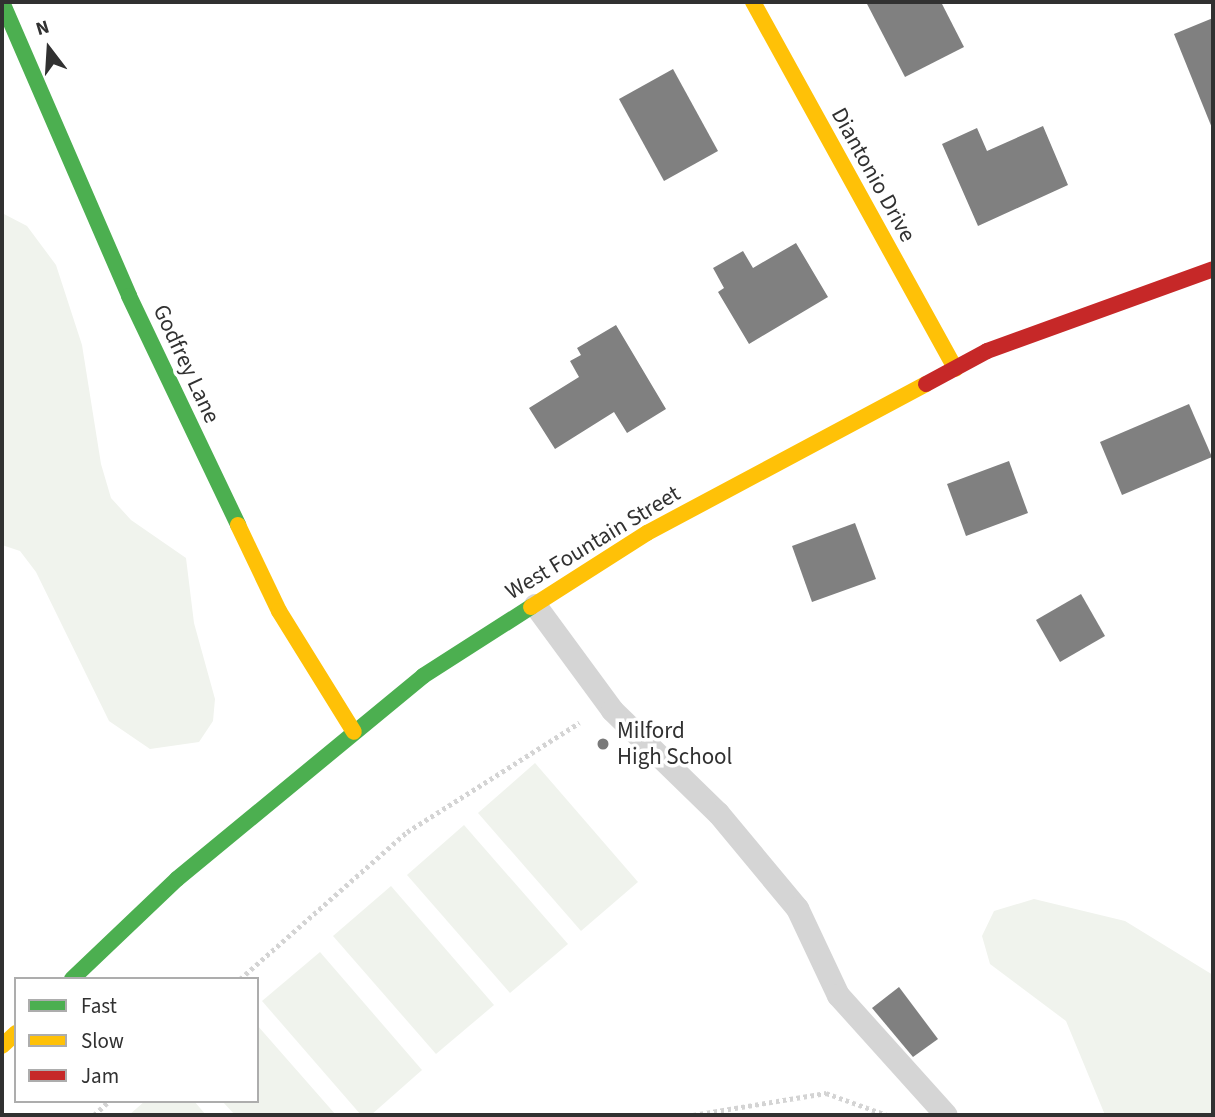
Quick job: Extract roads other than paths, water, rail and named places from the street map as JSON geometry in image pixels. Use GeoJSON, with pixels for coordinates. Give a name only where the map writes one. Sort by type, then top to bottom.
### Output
{"type":"FeatureCollection","features":[{"type":"Feature","properties":{"kind":"street","name":"Godfrey Lane"},"geometry":{"type":"LineString","coordinates":[[2,2],[129,296],[279,611],[354,732]]}},
{"type":"Feature","properties":{"kind":"street","name":"Diantonio Drive"},"geometry":{"type":"LineString","coordinates":[[753,2],[956,369]]}},
{"type":"Feature","properties":{"kind":"street","name":"West Fountain Street"},"geometry":{"type":"LineString","coordinates":[[74,977],[177,879],[423,676],[647,533],[987,351],[1213,269]]}},
{"type":"Feature","properties":{"kind":"lane"},"geometry":{"type":"LineString","coordinates":[[535,605],[608,704],[718,813],[797,908],[838,995],[946,1115]]}},
{"type":"Feature","properties":{"kind":"place","name":"Milford High School"},"geometry":{"type":"Point","coordinates":[603,744]}}]}
